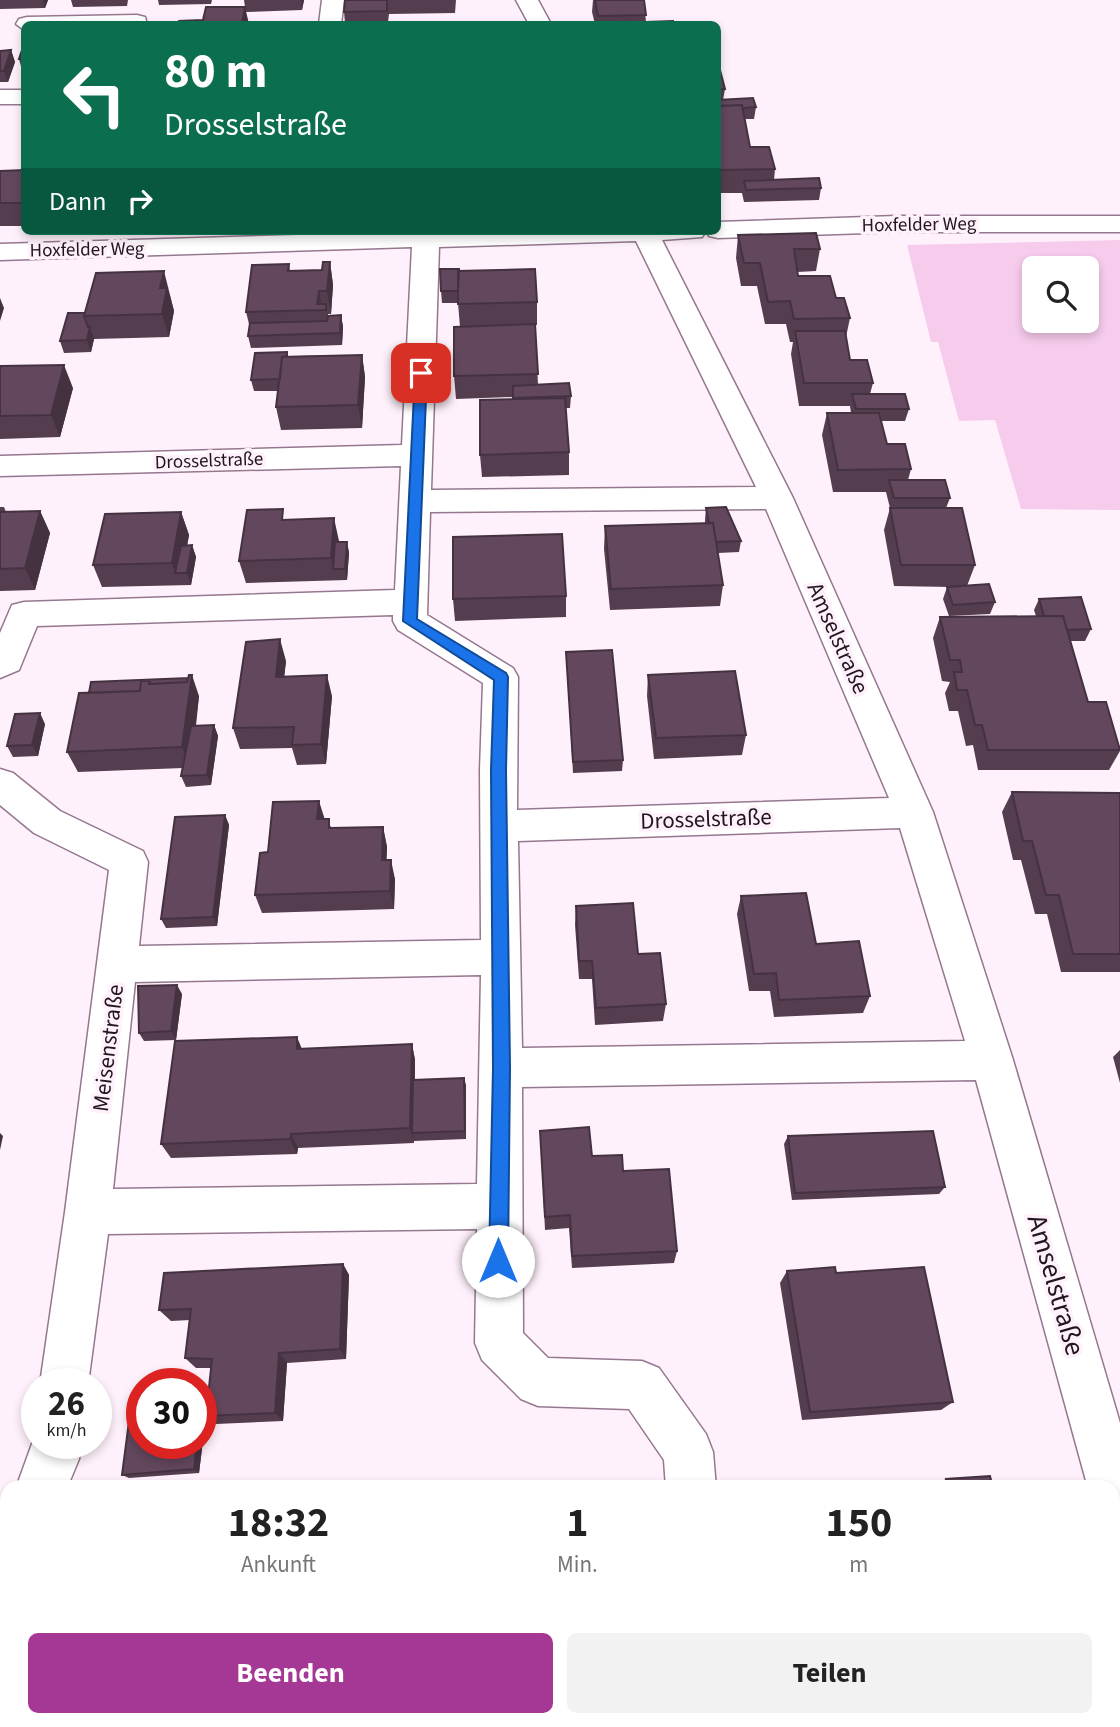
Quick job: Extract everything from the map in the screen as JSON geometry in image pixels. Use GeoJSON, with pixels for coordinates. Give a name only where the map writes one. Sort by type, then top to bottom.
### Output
{"type":"FeatureCollection","features":[{"type":"Feature","properties":{"kind":"street"},"geometry":{"type":"LineString","coordinates":[[330,21],[333,0]]}},
{"type":"Feature","properties":{"kind":"street"},"geometry":{"type":"LineString","coordinates":[[527,0],[538,21]]}},
{"type":"Feature","properties":{"kind":"street"},"geometry":{"type":"LineString","coordinates":[[0,25],[21,24]]}},
{"type":"Feature","properties":{"kind":"street"},"geometry":{"type":"LineString","coordinates":[[0,97],[21,97]]}},
{"type":"Feature","properties":{"kind":"street","name":"Hoxfelder Weg"},"geometry":{"type":"LineString","coordinates":[[721,230],[897,224],[1120,224]]}},
{"type":"Feature","properties":{"kind":"street","name":"Hoxfelder Weg"},"geometry":{"type":"LineString","coordinates":[[0,252],[79,241],[426,240],[563,235]]}},
{"type":"Feature","properties":{"kind":"street","name":"Amselstraße"},"geometry":{"type":"LineString","coordinates":[[646,235],[777,498],[914,812],[992,1060],[1111,1480]]}},
{"type":"Feature","properties":{"kind":"street"},"geometry":{"type":"LineString","coordinates":[[426,240],[410,621],[501,677],[498,826],[501,957],[499,1343],[538,1382],[642,1385],[688,1452],[690,1480]]}},
{"type":"Feature","properties":{"kind":"street","name":"Drosselstraße"},"geometry":{"type":"LineString","coordinates":[[0,466],[419,455]]}},
{"type":"Feature","properties":{"kind":"street"},"geometry":{"type":"LineString","coordinates":[[417,500],[777,498]]}},
{"type":"Feature","properties":{"kind":"street"},"geometry":{"type":"LineString","coordinates":[[0,665],[6,661],[24,614],[410,602]]}},
{"type":"Feature","properties":{"kind":"street","name":"Meisenstraße"},"geometry":{"type":"LineString","coordinates":[[0,784],[47,822],[129,862],[88,1212],[66,1368]]}},
{"type":"Feature","properties":{"kind":"street","name":"Drosselstraße"},"geometry":{"type":"LineString","coordinates":[[498,826],[914,812]]}},
{"type":"Feature","properties":{"kind":"street"},"geometry":{"type":"LineString","coordinates":[[118,964],[501,957]]}},
{"type":"Feature","properties":{"kind":"street"},"geometry":{"type":"LineString","coordinates":[[501,1068],[992,1060]]}},
{"type":"Feature","properties":{"kind":"street"},"geometry":{"type":"LineString","coordinates":[[88,1212],[498,1206]]}},
{"type":"Feature","properties":{"kind":"street"},"geometry":{"type":"LineString","coordinates":[[45,1480],[54,1459]]}},
{"type":"Feature","properties":{"kind":"shaded area"},"geometry":{"type":"Polygon","coordinates":[[[1120,240],[1120,510],[1021,509],[995,420],[959,421],[938,342],[931,342],[907,245],[1120,240]]]}},
{"type":"Feature","properties":{"kind":"building"},"geometry":{"type":"Polygon","coordinates":[[[345,0],[387,0],[387,11],[344,12],[345,0]]]}},
{"type":"Feature","properties":{"kind":"building"},"geometry":{"type":"Polygon","coordinates":[[[595,0],[644,0],[646,15],[598,16],[595,0]]]}},
{"type":"Feature","properties":{"kind":"building"},"geometry":{"type":"Polygon","coordinates":[[[206,7],[245,7],[243,21],[179,21],[203,20],[206,7]]]}},
{"type":"Feature","properties":{"kind":"building"},"geometry":{"type":"Polygon","coordinates":[[[11,50],[4,71],[0,71],[0,51],[11,50]]]}},
{"type":"Feature","properties":{"kind":"building"},"geometry":{"type":"Polygon","coordinates":[[[753,98],[756,107],[721,106],[721,100],[753,98]]]}},
{"type":"Feature","properties":{"kind":"building"},"geometry":{"type":"Polygon","coordinates":[[[742,105],[750,147],[769,147],[775,169],[721,170],[721,106],[742,105]]]}},
{"type":"Feature","properties":{"kind":"building"},"geometry":{"type":"Polygon","coordinates":[[[21,170],[21,203],[0,203],[0,171],[21,170]]]}},
{"type":"Feature","properties":{"kind":"building"},"geometry":{"type":"Polygon","coordinates":[[[819,178],[821,188],[746,190],[744,181],[819,178]]]}},
{"type":"Feature","properties":{"kind":"building"},"geometry":{"type":"Polygon","coordinates":[[[816,233],[820,249],[794,249],[798,276],[830,276],[836,298],[844,298],[850,318],[794,319],[790,301],[768,302],[760,263],[744,263],[738,235],[816,233]]]}},
{"type":"Feature","properties":{"kind":"building"},"geometry":{"type":"Polygon","coordinates":[[[323,262],[330,262],[327,291],[319,291],[317,304],[326,304],[326,310],[246,312],[252,265],[289,264],[288,271],[322,270],[323,262]]]}},
{"type":"Feature","properties":{"kind":"building"},"geometry":{"type":"Polygon","coordinates":[[[440,269],[459,269],[458,291],[441,291],[440,269]]]}},
{"type":"Feature","properties":{"kind":"building"},"geometry":{"type":"Polygon","coordinates":[[[535,269],[537,302],[458,304],[458,271],[535,269]]]}},
{"type":"Feature","properties":{"kind":"building"},"geometry":{"type":"Polygon","coordinates":[[[164,271],[160,288],[167,288],[162,314],[84,316],[96,273],[164,271]]]}},
{"type":"Feature","properties":{"kind":"building"},"geometry":{"type":"Polygon","coordinates":[[[68,313],[85,313],[90,327],[87,340],[60,341],[68,313]]]}},
{"type":"Feature","properties":{"kind":"building"},"geometry":{"type":"Polygon","coordinates":[[[341,315],[340,333],[248,336],[250,323],[327,321],[328,316],[341,315]]]}},
{"type":"Feature","properties":{"kind":"building"},"geometry":{"type":"Polygon","coordinates":[[[535,324],[538,374],[454,376],[454,327],[535,324]]]}},
{"type":"Feature","properties":{"kind":"building"},"geometry":{"type":"Polygon","coordinates":[[[795,331],[845,331],[850,360],[867,360],[873,383],[804,383],[795,331]]]}},
{"type":"Feature","properties":{"kind":"building"},"geometry":{"type":"Polygon","coordinates":[[[287,352],[287,356],[282,357],[280,379],[251,380],[255,353],[287,352]]]}},
{"type":"Feature","properties":{"kind":"building"},"geometry":{"type":"Polygon","coordinates":[[[362,355],[358,405],[276,407],[282,357],[362,355]]]}},
{"type":"Feature","properties":{"kind":"building"},"geometry":{"type":"Polygon","coordinates":[[[64,365],[51,415],[0,416],[0,366],[64,365]]]}},
{"type":"Feature","properties":{"kind":"building"},"geometry":{"type":"Polygon","coordinates":[[[569,383],[571,396],[513,398],[513,386],[569,383]]]}},
{"type":"Feature","properties":{"kind":"building"},"geometry":{"type":"Polygon","coordinates":[[[852,394],[905,394],[909,409],[856,409],[852,394]]]}},
{"type":"Feature","properties":{"kind":"building"},"geometry":{"type":"Polygon","coordinates":[[[565,398],[569,452],[480,455],[480,400],[565,398]]]}},
{"type":"Feature","properties":{"kind":"building"},"geometry":{"type":"Polygon","coordinates":[[[827,413],[879,413],[887,444],[905,444],[911,469],[838,470],[827,413]]]}},
{"type":"Feature","properties":{"kind":"building"},"geometry":{"type":"Polygon","coordinates":[[[889,480],[945,480],[950,498],[894,498],[889,480]]]}},
{"type":"Feature","properties":{"kind":"building"},"geometry":{"type":"Polygon","coordinates":[[[726,507],[741,541],[716,542],[713,523],[709,523],[706,508],[726,507]]]}},
{"type":"Feature","properties":{"kind":"building"},"geometry":{"type":"Polygon","coordinates":[[[890,508],[962,508],[975,565],[901,565],[890,508]]]}},
{"type":"Feature","properties":{"kind":"building"},"geometry":{"type":"Polygon","coordinates":[[[283,509],[282,520],[334,518],[331,558],[239,561],[247,510],[283,509]]]}},
{"type":"Feature","properties":{"kind":"building"},"geometry":{"type":"Polygon","coordinates":[[[40,511],[25,568],[0,569],[0,512],[40,511]]]}},
{"type":"Feature","properties":{"kind":"building"},"geometry":{"type":"Polygon","coordinates":[[[181,512],[172,563],[93,565],[105,514],[181,512]]]}},
{"type":"Feature","properties":{"kind":"building"},"geometry":{"type":"Polygon","coordinates":[[[713,523],[723,585],[611,589],[605,526],[713,523]]]}},
{"type":"Feature","properties":{"kind":"building"},"geometry":{"type":"Polygon","coordinates":[[[562,534],[566,596],[453,599],[453,537],[562,534]]]}},
{"type":"Feature","properties":{"kind":"building"},"geometry":{"type":"Polygon","coordinates":[[[335,542],[347,542],[345,569],[333,569],[335,542]]]}},
{"type":"Feature","properties":{"kind":"building"},"geometry":{"type":"Polygon","coordinates":[[[192,545],[187,573],[175,573],[181,546],[192,545]]]}},
{"type":"Feature","properties":{"kind":"building"},"geometry":{"type":"Polygon","coordinates":[[[989,584],[995,602],[953,605],[947,587],[989,584]]]}},
{"type":"Feature","properties":{"kind":"building"},"geometry":{"type":"Polygon","coordinates":[[[1081,597],[1091,629],[1067,630],[1063,616],[1044,616],[1039,599],[1081,597]]]}},
{"type":"Feature","properties":{"kind":"building"},"geometry":{"type":"Polygon","coordinates":[[[1063,616],[1088,702],[1106,702],[1120,750],[988,750],[982,725],[975,725],[967,690],[957,690],[954,672],[962,672],[960,660],[950,660],[940,617],[1063,616]]]}},
{"type":"Feature","properties":{"kind":"building"},"geometry":{"type":"Polygon","coordinates":[[[280,639],[276,677],[327,675],[321,744],[292,745],[294,727],[233,728],[246,642],[280,639]]]}},
{"type":"Feature","properties":{"kind":"building"},"geometry":{"type":"Polygon","coordinates":[[[612,650],[623,760],[573,762],[566,652],[612,650]]]}},
{"type":"Feature","properties":{"kind":"building"},"geometry":{"type":"Polygon","coordinates":[[[735,671],[746,735],[656,738],[648,675],[735,671]]]}},
{"type":"Feature","properties":{"kind":"building"},"geometry":{"type":"Polygon","coordinates":[[[189,675],[192,675],[182,747],[67,752],[79,693],[140,691],[141,681],[149,681],[149,684],[187,682],[189,675]]]}},
{"type":"Feature","properties":{"kind":"building"},"geometry":{"type":"Polygon","coordinates":[[[188,678],[187,682],[151,684],[149,681],[141,681],[140,691],[89,693],[91,682],[188,678]]]}},
{"type":"Feature","properties":{"kind":"building"},"geometry":{"type":"Polygon","coordinates":[[[40,713],[32,745],[7,746],[15,714],[40,713]]]}},
{"type":"Feature","properties":{"kind":"building"},"geometry":{"type":"Polygon","coordinates":[[[214,725],[207,775],[181,776],[191,726],[214,725]]]}},
{"type":"Feature","properties":{"kind":"building"},"geometry":{"type":"Polygon","coordinates":[[[1012,792],[1120,793],[1120,954],[1073,954],[1059,895],[1046,895],[1032,841],[1023,841],[1012,792]]]}},
{"type":"Feature","properties":{"kind":"building"},"geometry":{"type":"Polygon","coordinates":[[[319,801],[317,819],[329,819],[329,828],[383,827],[382,860],[391,860],[390,891],[255,895],[260,853],[268,852],[273,802],[319,801]]]}},
{"type":"Feature","properties":{"kind":"building"},"geometry":{"type":"Polygon","coordinates":[[[225,815],[213,917],[161,919],[175,817],[225,815]]]}},
{"type":"Feature","properties":{"kind":"building"},"geometry":{"type":"Polygon","coordinates":[[[806,893],[816,944],[859,941],[870,996],[779,1000],[776,973],[754,974],[741,896],[806,893]]]}},
{"type":"Feature","properties":{"kind":"building"},"geometry":{"type":"Polygon","coordinates":[[[633,903],[638,954],[660,953],[666,1004],[596,1008],[592,961],[579,961],[576,906],[633,903]]]}},
{"type":"Feature","properties":{"kind":"building"},"geometry":{"type":"Polygon","coordinates":[[[177,985],[171,1031],[139,1033],[138,986],[177,985]]]}},
{"type":"Feature","properties":{"kind":"building"},"geometry":{"type":"Polygon","coordinates":[[[297,1037],[297,1049],[412,1044],[410,1128],[291,1134],[290,1139],[161,1144],[175,1041],[297,1037]]]}},
{"type":"Feature","properties":{"kind":"building"},"geometry":{"type":"Polygon","coordinates":[[[464,1078],[465,1131],[412,1133],[413,1080],[464,1078]]]}},
{"type":"Feature","properties":{"kind":"building"},"geometry":{"type":"Polygon","coordinates":[[[589,1127],[592,1156],[622,1155],[623,1171],[669,1169],[677,1251],[572,1256],[570,1215],[545,1217],[540,1131],[589,1127]]]}},
{"type":"Feature","properties":{"kind":"building"},"geometry":{"type":"Polygon","coordinates":[[[933,1131],[945,1187],[795,1193],[788,1136],[933,1131]]]}},
{"type":"Feature","properties":{"kind":"building"},"geometry":{"type":"Polygon","coordinates":[[[343,1264],[340,1349],[279,1353],[275,1413],[217,1416],[217,1368],[211,1368],[212,1359],[185,1358],[191,1309],[159,1310],[164,1273],[343,1264]]]}},
{"type":"Feature","properties":{"kind":"building"},"geometry":{"type":"Polygon","coordinates":[[[835,1267],[836,1273],[924,1267],[953,1402],[810,1412],[787,1271],[835,1267]]]}},
{"type":"Feature","properties":{"kind":"building"},"geometry":{"type":"Polygon","coordinates":[[[126,1444],[126,1459],[195,1459],[194,1469],[122,1475],[126,1444]]]}},
{"type":"Feature","properties":{"kind":"building"},"geometry":{"type":"Polygon","coordinates":[[[990,1476],[991,1480],[946,1480],[990,1476]]]}},
{"type":"Feature","properties":{"kind":"route"},"geometry":{"type":"LineString","coordinates":[[421,373],[410,621],[501,677],[498,770],[501,1068],[498,1261]]}}]}
